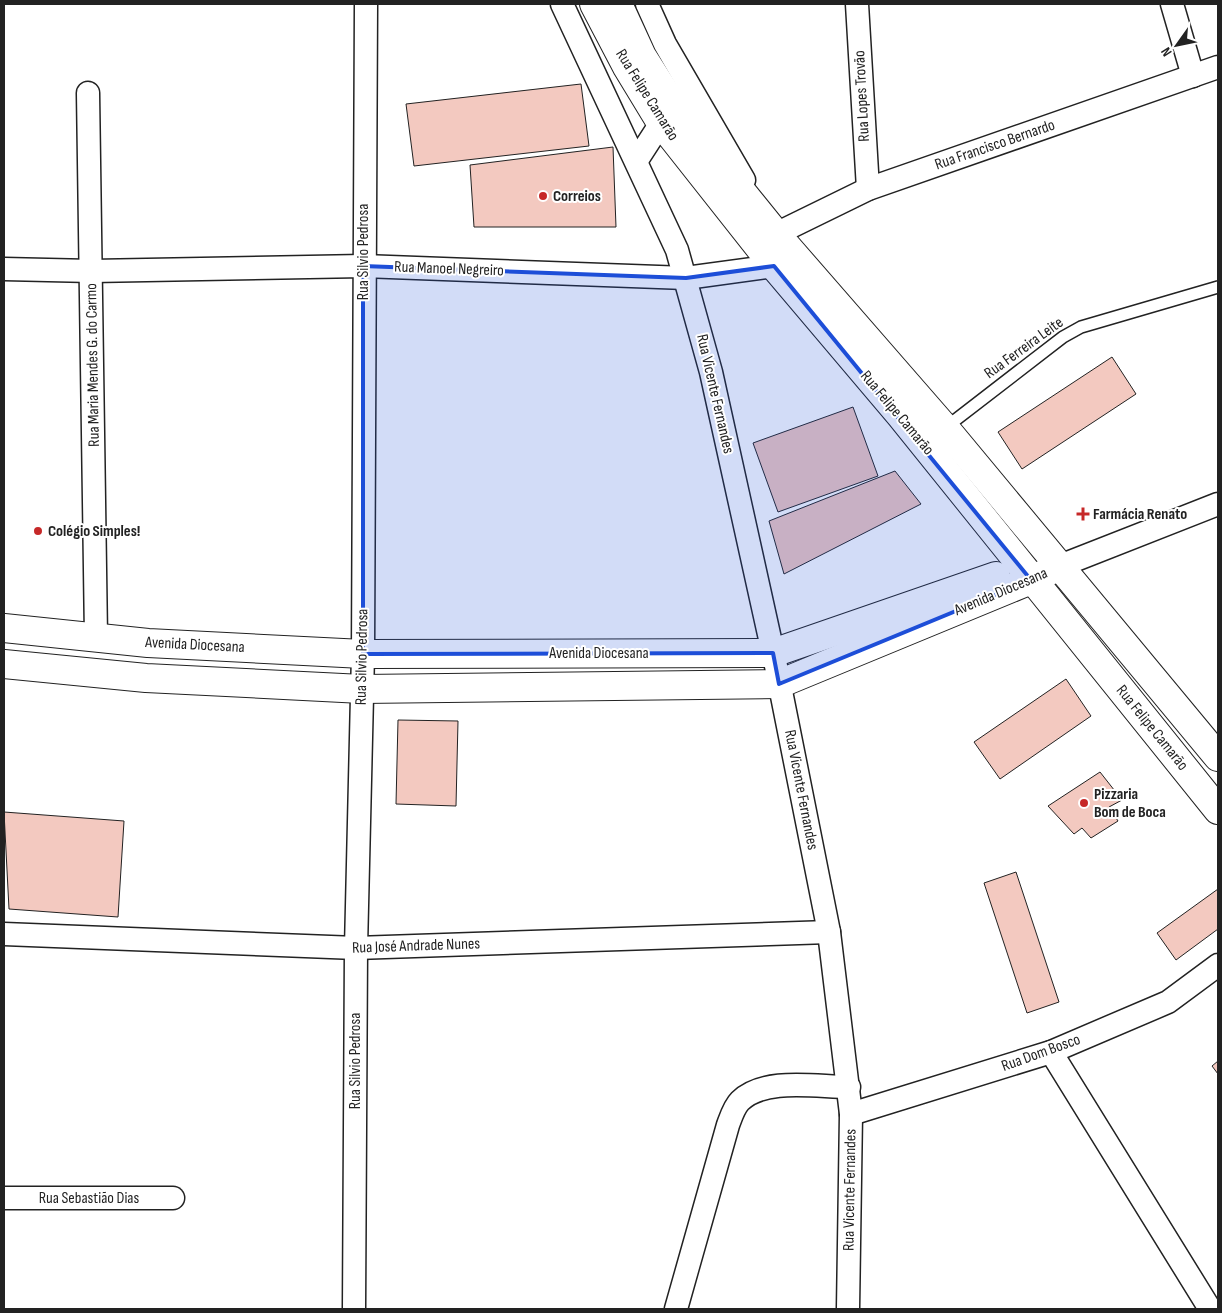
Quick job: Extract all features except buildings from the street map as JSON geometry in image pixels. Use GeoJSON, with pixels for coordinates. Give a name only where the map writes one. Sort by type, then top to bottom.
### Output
{"type":"FeatureCollection","features":[{"type":"Feature","properties":{"kind":"street","name":"Rua Silvio Pedrosa"},"geometry":{"type":"LineString","coordinates":[[354,1309],[356,948],[363,654],[363,266],[366,4]]}},
{"type":"Feature","properties":{"kind":"street","name":"Rua Felipe Camarão"},"geometry":{"type":"LineString","coordinates":[[562,4],[637,160],[677,250],[686,278]]}},
{"type":"Feature","properties":{"kind":"street","name":"Rua Felipe Camarão"},"geometry":{"type":"LineString","coordinates":[[594,4],[635,61],[776,234],[945,428],[1218,757]]}},
{"type":"Feature","properties":{"kind":"street","name":"Rua Felipe Camarão"},"geometry":{"type":"LineString","coordinates":[[618,4],[635,61],[661,122],[774,266],[900,416],[1218,810]]}},
{"type":"Feature","properties":{"kind":"street","name":"Rua Felipe Camarão"},"geometry":{"type":"LineString","coordinates":[[648,4],[665,44],[776,234]]}},
{"type":"Feature","properties":{"kind":"street","name":"Rua Lopes Trovão"},"geometry":{"type":"LineString","coordinates":[[857,4],[868,189]]}},
{"type":"Feature","properties":{"kind":"street"},"geometry":{"type":"LineString","coordinates":[[1172,4],[1193,76]]}},
{"type":"Feature","properties":{"kind":"street","name":"Rua Francisco Bernardo"},"geometry":{"type":"LineString","coordinates":[[776,234],[868,189],[1218,67]]}},
{"type":"Feature","properties":{"kind":"street","name":"Rua Maria Mendes G. do Carmo"},"geometry":{"type":"LineString","coordinates":[[88,93],[96,637]]}},
{"type":"Feature","properties":{"kind":"street"},"geometry":{"type":"LineString","coordinates":[[637,160],[661,122]]}},
{"type":"Feature","properties":{"kind":"street","name":"Rua Manoel Negreiro"},"geometry":{"type":"LineString","coordinates":[[4,269],[92,270],[363,266],[686,278],[774,266]]}},
{"type":"Feature","properties":{"kind":"street","name":"Rua Vicente Fernandes"},"geometry":{"type":"LineString","coordinates":[[686,278],[711,372],[780,684],[829,932],[851,1114],[848,1309]]}},
{"type":"Feature","properties":{"kind":"street"},"geometry":{"type":"LineString","coordinates":[[1060,566],[1218,504]]}},
{"type":"Feature","properties":{"kind":"street","name":"Avenida Diocesana"},"geometry":{"type":"LineString","coordinates":[[4,628],[148,643],[363,654],[773,653],[1027,573],[1060,566]]}},
{"type":"Feature","properties":{"kind":"street","name":"Avenida Diocesana"},"geometry":{"type":"LineString","coordinates":[[4,664],[146,678],[362,690],[780,684],[1027,573]]}},
{"type":"Feature","properties":{"kind":"street"},"geometry":{"type":"LineString","coordinates":[[146,678],[148,643]]}},
{"type":"Feature","properties":{"kind":"street","name":"Rua José Andrade Nunes"},"geometry":{"type":"LineString","coordinates":[[4,934],[356,948],[829,932]]}},
{"type":"Feature","properties":{"kind":"street","name":"Rua Dom Bosco"},"geometry":{"type":"LineString","coordinates":[[851,1114],[1051,1052],[1168,1002],[1218,965]]}},
{"type":"Feature","properties":{"kind":"street"},"geometry":{"type":"LineString","coordinates":[[1051,1052],[1210,1309]]}},
{"type":"Feature","properties":{"kind":"street"},"geometry":{"type":"LineString","coordinates":[[676,1309],[728,1124],[738,1102],[750,1092],[769,1085],[848,1087]]}},
{"type":"Feature","properties":{"kind":"street","name":"Rua Sebastião Dias"},"geometry":{"type":"LineString","coordinates":[[4,1198],[174,1198]]}},
{"type":"Feature","properties":{"kind":"lane","name":"Rua Ferreira Leite"},"geometry":{"type":"LineString","coordinates":[[945,428],[1063,337],[1081,327],[1218,287]]}},
{"type":"Feature","properties":{"kind":"highlighted area"},"geometry":{"type":"Polygon","coordinates":[[[363,266],[686,278],[774,266],[1031,580],[779,684],[773,653],[363,654],[363,266]]]}},
{"type":"Feature","properties":{"kind":"place","name":"Correios"},"geometry":{"type":"Point","coordinates":[543,196]}},
{"type":"Feature","properties":{"kind":"place","name":"Farmácia Renato"},"geometry":{"type":"Point","coordinates":[1083,514]}},
{"type":"Feature","properties":{"kind":"place","name":"Colégio Simples!"},"geometry":{"type":"Point","coordinates":[38,531]}},
{"type":"Feature","properties":{"kind":"place","name":"Pizzaria Bom de Boca"},"geometry":{"type":"Point","coordinates":[1084,803]}}]}
